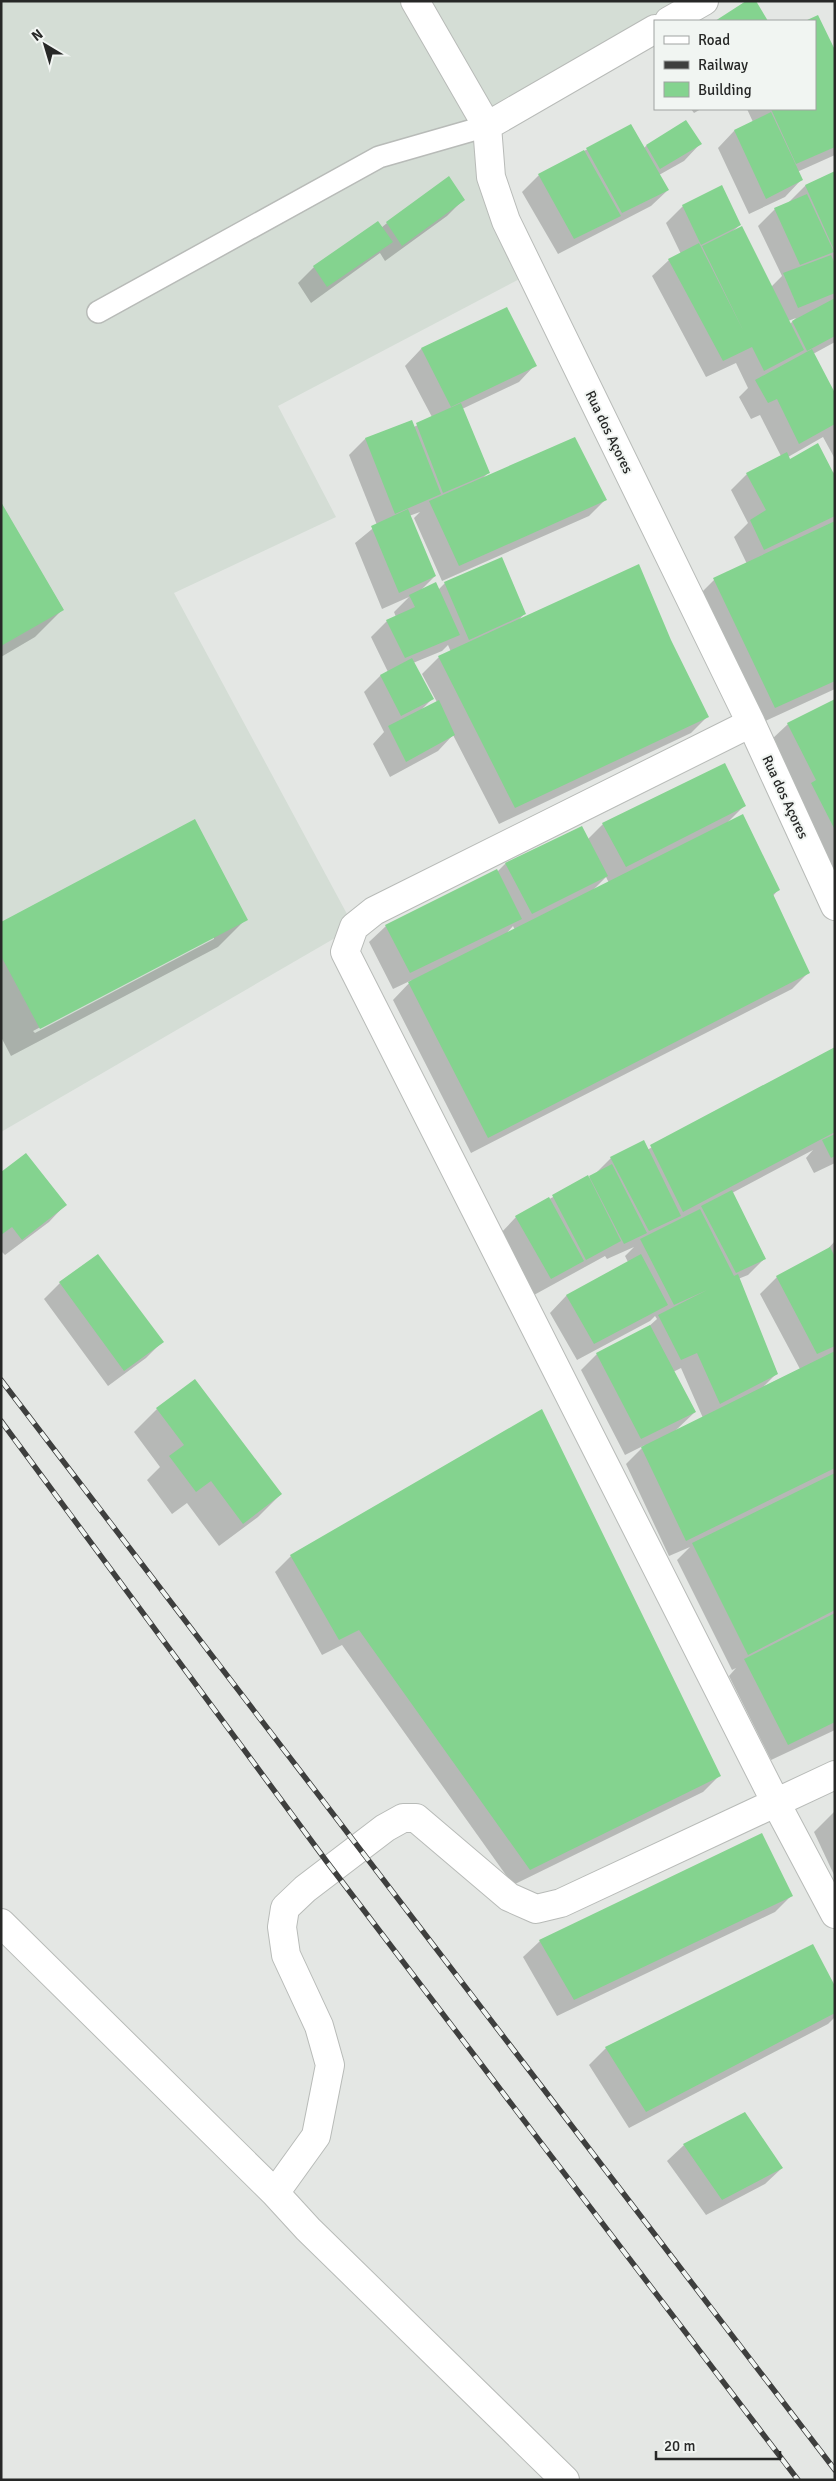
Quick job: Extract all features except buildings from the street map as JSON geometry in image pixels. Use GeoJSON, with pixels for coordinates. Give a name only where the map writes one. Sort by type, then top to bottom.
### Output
{"type":"FeatureCollection","features":[{"type":"Feature","properties":{"kind":"street"},"geometry":{"type":"LineString","coordinates":[[415,1],[487,126],[654,30]]}},
{"type":"Feature","properties":{"kind":"street"},"geometry":{"type":"LineString","coordinates":[[671,20],[704,1]]}},
{"type":"Feature","properties":{"kind":"street","name":"Rua dos Açores"},"geometry":{"type":"LineString","coordinates":[[487,126],[490,177],[506,222],[751,723],[835,906]]}},
{"type":"Feature","properties":{"kind":"street"},"geometry":{"type":"LineString","coordinates":[[751,723],[374,911],[354,927],[345,952],[776,1803],[835,1914]]}},
{"type":"Feature","properties":{"kind":"street"},"geometry":{"type":"LineString","coordinates":[[275,2193],[316,2136],[330,2065],[319,2026],[286,1955],[282,1927],[285,1908],[325,1873],[386,1828],[403,1818],[416,1818],[509,1897],[536,1909],[561,1903],[835,1776]]}},
{"type":"Feature","properties":{"kind":"street"},"geometry":{"type":"LineString","coordinates":[[1,1923],[275,2193],[308,2229],[565,2480]]}},
{"type":"Feature","properties":{"kind":"lane"},"geometry":{"type":"LineString","coordinates":[[98,312],[379,157],[487,126]]}},
{"type":"Feature","properties":{"kind":"shaded area"},"geometry":{"type":"Polygon","coordinates":[[[1,1],[703,1],[670,20],[654,20],[654,29],[487,126],[531,273],[278,406],[336,517],[174,593],[354,927],[1,1132],[1,1]]]}},
{"type":"Feature","properties":{"kind":"railway"},"geometry":{"type":"LineString","coordinates":[[1,1380],[835,2470]]}},
{"type":"Feature","properties":{"kind":"railway"},"geometry":{"type":"LineString","coordinates":[[1,1421],[327,1862],[798,2480]]}}]}
